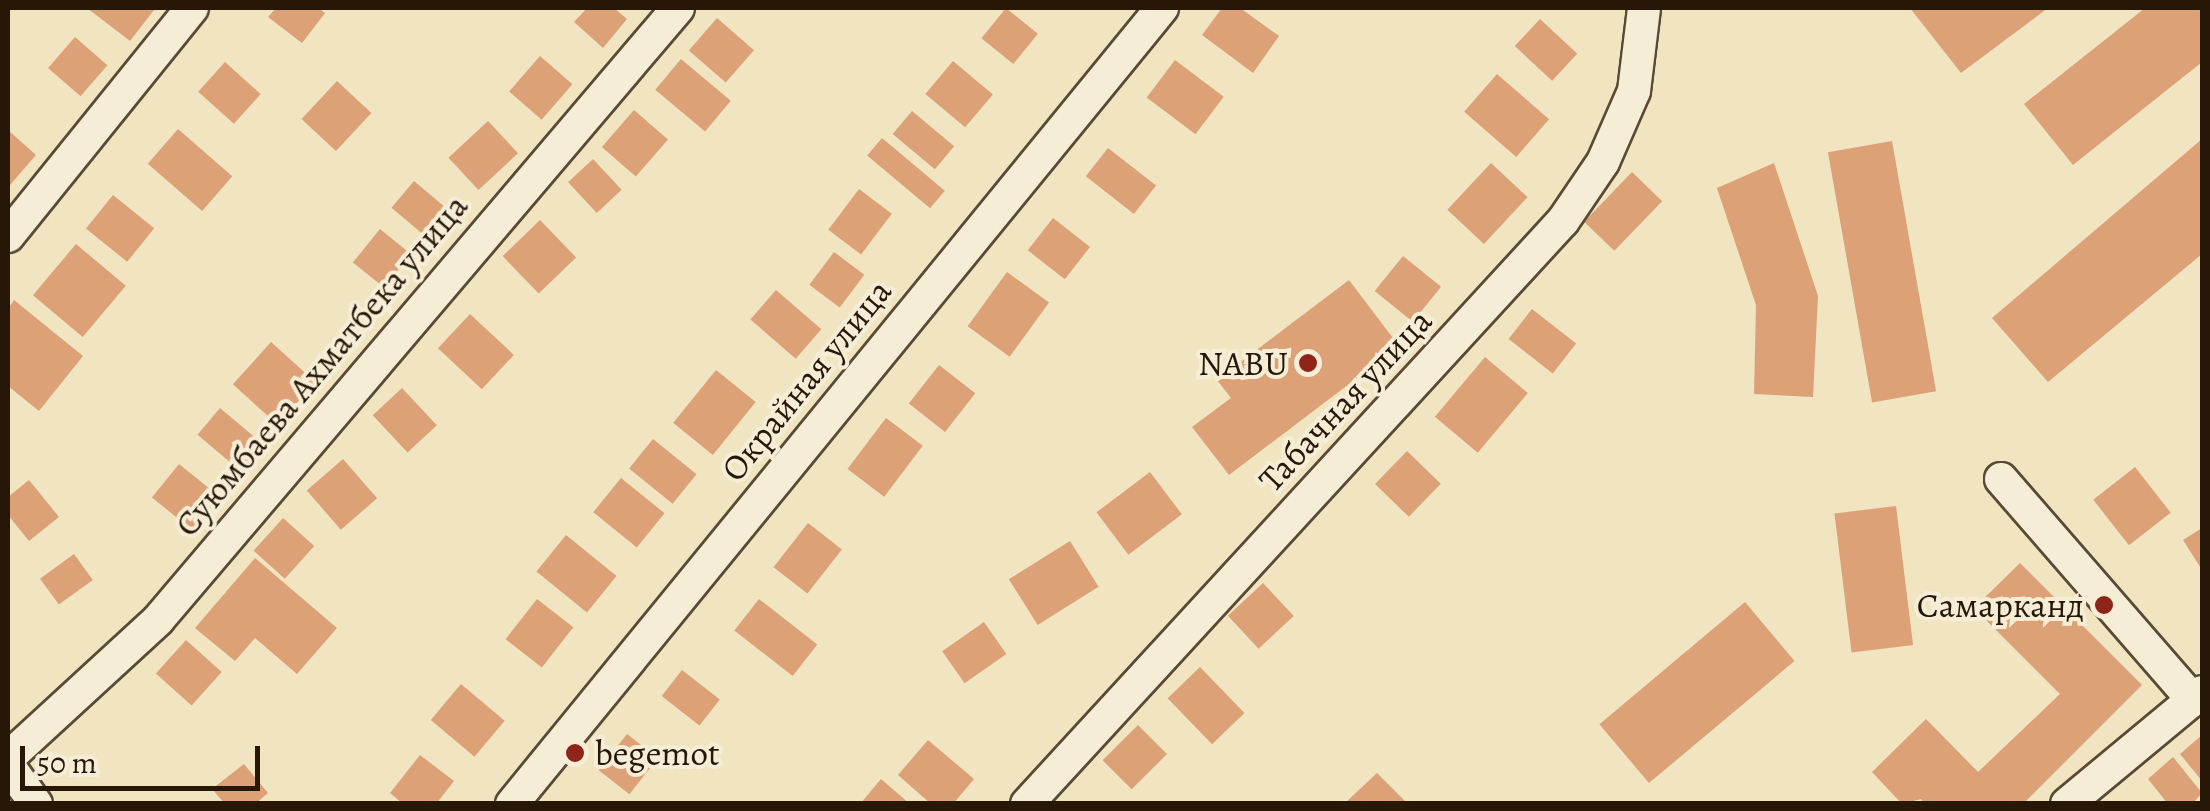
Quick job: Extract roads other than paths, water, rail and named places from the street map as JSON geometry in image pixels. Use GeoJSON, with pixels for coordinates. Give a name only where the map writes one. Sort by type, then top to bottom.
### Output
{"type":"FeatureCollection","features":[{"type":"Feature","properties":{"kind":"street"},"geometry":{"type":"LineString","coordinates":[[8,236],[192,8]]}},
{"type":"Feature","properties":{"kind":"street","name":"Суюмбаева Ахматбека улица"},"geometry":{"type":"LineString","coordinates":[[8,761],[158,620],[678,8]]}},
{"type":"Feature","properties":{"kind":"street","name":"Окрайная улица"},"geometry":{"type":"LineString","coordinates":[[512,804],[1162,8]]}},
{"type":"Feature","properties":{"kind":"street","name":"Табачная улица"},"geometry":{"type":"LineString","coordinates":[[1027,804],[1564,221],[1603,162],[1634,91],[1644,8]]}},
{"type":"Feature","properties":{"kind":"street"},"geometry":{"type":"LineString","coordinates":[[2001,479],[2198,696],[2067,804]]}},
{"type":"Feature","properties":{"kind":"street"},"geometry":{"type":"LineString","coordinates":[[8,761],[36,804]]}},
{"type":"Feature","properties":{"kind":"place","name":"NABU"},"geometry":{"type":"Point","coordinates":[1308,363]}},
{"type":"Feature","properties":{"kind":"place","name":"Самарканд"},"geometry":{"type":"Point","coordinates":[2104,605]}},
{"type":"Feature","properties":{"kind":"place","name":"begemot"},"geometry":{"type":"Point","coordinates":[575,753]}}]}
